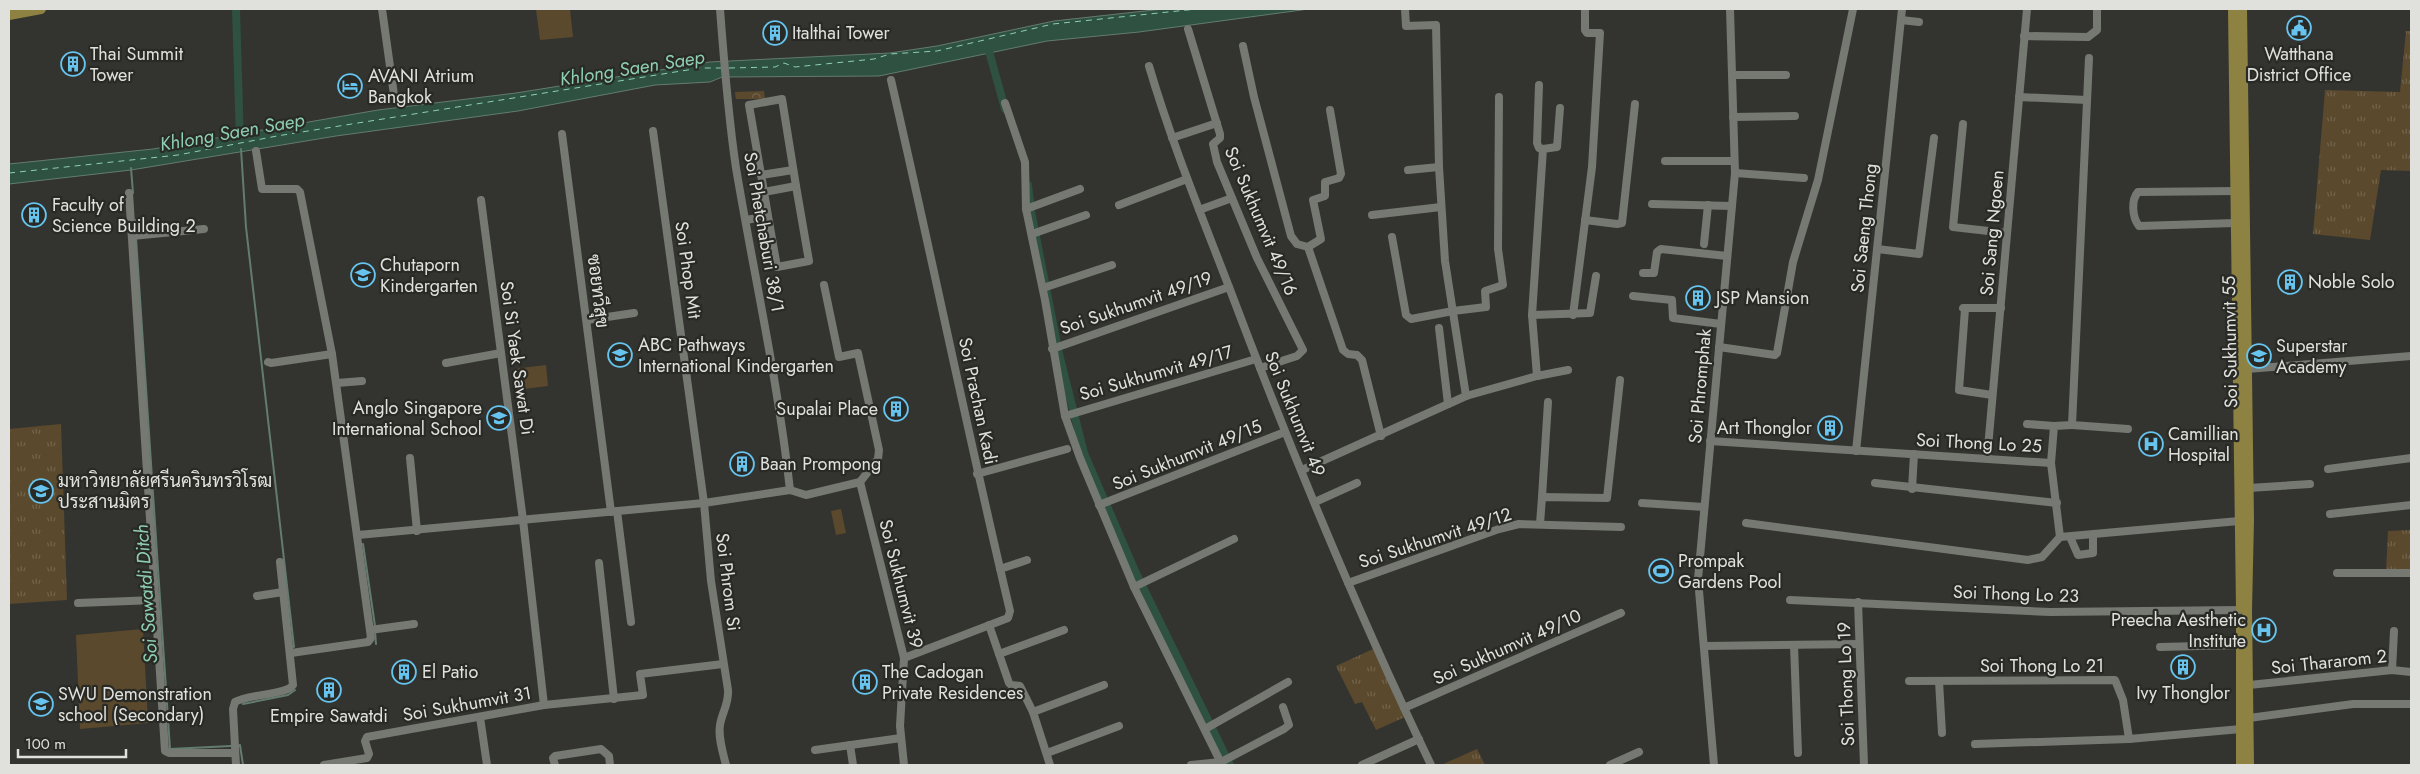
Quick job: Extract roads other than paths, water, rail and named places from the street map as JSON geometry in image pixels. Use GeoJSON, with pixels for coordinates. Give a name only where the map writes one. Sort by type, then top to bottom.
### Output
{"type":"FeatureCollection","features":[{"type":"Feature","properties":{"kind":"main road"},"geometry":{"type":"LineString","coordinates":[[9,15],[41,9]]}},
{"type":"Feature","properties":{"kind":"main road"},"geometry":{"type":"LineString","coordinates":[[2228,9],[2228,30],[2239,46],[2249,30],[2249,9]]}},
{"type":"Feature","properties":{"kind":"main road","name":"Soi Sukhumvit 55"},"geometry":{"type":"LineString","coordinates":[[2233,9],[2239,46],[2247,369],[2242,424],[2249,488],[2244,520]]}},
{"type":"Feature","properties":{"kind":"main road","name":"Soi Sukhumvit 55"},"geometry":{"type":"LineString","coordinates":[[2242,9],[2239,46],[2235,224],[2242,424],[2246,725],[2249,765]]}},
{"type":"Feature","properties":{"kind":"main road","name":"Soi Sukhumvit 55"},"geometry":{"type":"LineString","coordinates":[[2244,610],[2241,645],[2245,685]]}},
{"type":"Feature","properties":{"kind":"main road","name":"Soi Sukhumvit 55"},"geometry":{"type":"LineString","coordinates":[[2241,765],[2246,725]]}},
{"type":"Feature","properties":{"kind":"street"},"geometry":{"type":"LineString","coordinates":[[382,9],[394,95]]}},
{"type":"Feature","properties":{"kind":"street","name":"Soi Phetchaburi 38/1"},"geometry":{"type":"LineString","coordinates":[[720,9],[731,134],[768,336],[790,490]]}},
{"type":"Feature","properties":{"kind":"street"},"geometry":{"type":"LineString","coordinates":[[1405,9],[1406,26],[1436,25],[1439,167],[1445,261],[1466,396]]}},
{"type":"Feature","properties":{"kind":"street"},"geometry":{"type":"LineString","coordinates":[[1573,315],[1592,167],[1600,33],[1587,33],[1585,30],[1585,9]]}},
{"type":"Feature","properties":{"kind":"street","name":"Soi Phromphak"},"geometry":{"type":"LineString","coordinates":[[1714,765],[1698,579],[1735,173],[1730,9]]}},
{"type":"Feature","properties":{"kind":"street"},"geometry":{"type":"LineString","coordinates":[[1719,347],[1775,355],[1777,353],[1793,262],[1818,180],[1853,9]]}},
{"type":"Feature","properties":{"kind":"street","name":"Soi Saeng Thong"},"geometry":{"type":"LineString","coordinates":[[1856,451],[1902,9]]}},
{"type":"Feature","properties":{"kind":"street","name":"Soi Sang Ngoen"},"geometry":{"type":"LineString","coordinates":[[1987,459],[2027,9]]}},
{"type":"Feature","properties":{"kind":"street"},"geometry":{"type":"LineString","coordinates":[[2024,36],[2088,37],[2097,30],[2097,9]]}},
{"type":"Feature","properties":{"kind":"street"},"geometry":{"type":"LineString","coordinates":[[1901,20],[1918,22]]}},
{"type":"Feature","properties":{"kind":"street","name":"Soi Sukhumvit 49/16"},"geometry":{"type":"LineString","coordinates":[[1188,28],[1217,123],[1220,138],[1213,144],[1213,148],[1257,258],[1303,350],[1297,356],[1260,368]]}},
{"type":"Feature","properties":{"kind":"street"},"geometry":{"type":"LineString","coordinates":[[1243,46],[1254,97],[1291,236],[1297,244],[1308,247],[1321,239],[1313,200],[1325,196],[1325,182],[1339,178],[1341,174],[1330,110]]}},
{"type":"Feature","properties":{"kind":"street"},"geometry":{"type":"LineString","coordinates":[[2072,425],[2089,58]]}},
{"type":"Feature","properties":{"kind":"street","name":"Soi Sukhumvit 49"},"geometry":{"type":"LineString","coordinates":[[1149,66],[1187,179],[1285,432],[1348,582],[1431,765]]}},
{"type":"Feature","properties":{"kind":"street"},"geometry":{"type":"LineString","coordinates":[[1732,75],[1786,75]]}},
{"type":"Feature","properties":{"kind":"street","name":"Soi Prachan Kadi"},"geometry":{"type":"LineString","coordinates":[[891,80],[1010,611],[1008,618],[904,658]]}},
{"type":"Feature","properties":{"kind":"street"},"geometry":{"type":"LineString","coordinates":[[1539,85],[1537,143],[1539,148],[1557,147],[1560,108]]}},
{"type":"Feature","properties":{"kind":"street"},"geometry":{"type":"LineString","coordinates":[[2019,96],[2087,100]]}},
{"type":"Feature","properties":{"kind":"street"},"geometry":{"type":"LineString","coordinates":[[1392,237],[1406,315],[1411,319],[1486,307],[1485,291],[1503,285],[1498,249],[1499,97]]}},
{"type":"Feature","properties":{"kind":"street"},"geometry":{"type":"LineString","coordinates":[[782,99],[809,262],[777,267],[761,175],[749,105],[782,99]]}},
{"type":"Feature","properties":{"kind":"street"},"geometry":{"type":"LineString","coordinates":[[1005,103],[1025,162],[1026,209],[1065,416],[1099,505],[1134,587],[1222,764]]}},
{"type":"Feature","properties":{"kind":"street"},"geometry":{"type":"LineString","coordinates":[[1585,220],[1622,223],[1635,104]]}},
{"type":"Feature","properties":{"kind":"street"},"geometry":{"type":"LineString","coordinates":[[1733,117],[1795,116]]}},
{"type":"Feature","properties":{"kind":"street"},"geometry":{"type":"LineString","coordinates":[[1172,138],[1217,123]]}},
{"type":"Feature","properties":{"kind":"street"},"geometry":{"type":"LineString","coordinates":[[1963,124],[1953,227],[2006,233]]}},
{"type":"Feature","properties":{"kind":"street","name":"Soi Phop Mit"},"geometry":{"type":"LineString","coordinates":[[653,131],[704,503]]}},
{"type":"Feature","properties":{"kind":"street","name":"ซอยทวีสุข"},"geometry":{"type":"LineString","coordinates":[[562,134],[586,320],[631,622]]}},
{"type":"Feature","properties":{"kind":"street"},"geometry":{"type":"LineString","coordinates":[[1877,249],[1919,254],[1934,138]]}},
{"type":"Feature","properties":{"kind":"street"},"geometry":{"type":"LineString","coordinates":[[1537,376],[1532,315],[1543,149]]}},
{"type":"Feature","properties":{"kind":"street"},"geometry":{"type":"LineString","coordinates":[[256,152],[262,189],[297,189],[300,192],[337,383],[373,629],[368,642],[291,653]]}},
{"type":"Feature","properties":{"kind":"street"},"geometry":{"type":"LineString","coordinates":[[1665,161],[1734,161]]}},
{"type":"Feature","properties":{"kind":"street"},"geometry":{"type":"LineString","coordinates":[[1408,170],[1439,167]]}},
{"type":"Feature","properties":{"kind":"street"},"geometry":{"type":"LineString","coordinates":[[761,175],[793,170]]}},
{"type":"Feature","properties":{"kind":"street"},"geometry":{"type":"LineString","coordinates":[[1735,173],[1804,178]]}},
{"type":"Feature","properties":{"kind":"street"},"geometry":{"type":"LineString","coordinates":[[1119,205],[1187,179]]}},
{"type":"Feature","properties":{"kind":"street"},"geometry":{"type":"LineString","coordinates":[[764,192],[796,186]]}},
{"type":"Feature","properties":{"kind":"street"},"geometry":{"type":"LineString","coordinates":[[1026,209],[1080,189]]}},
{"type":"Feature","properties":{"kind":"street"},"geometry":{"type":"LineString","coordinates":[[2235,191],[2138,192],[2134,206],[2136,222],[2139,226],[2235,224]]}},
{"type":"Feature","properties":{"kind":"street"},"geometry":{"type":"LineString","coordinates":[[129,193],[135,236],[165,751],[169,753],[234,753]]}},
{"type":"Feature","properties":{"kind":"street"},"geometry":{"type":"LineString","coordinates":[[1199,210],[1232,198]]}},
{"type":"Feature","properties":{"kind":"street","name":"Soi Si Yaek Sawat Di"},"geometry":{"type":"LineString","coordinates":[[481,200],[523,520]]}},
{"type":"Feature","properties":{"kind":"street"},"geometry":{"type":"LineString","coordinates":[[1652,204],[1732,206]]}},
{"type":"Feature","properties":{"kind":"street"},"geometry":{"type":"LineString","coordinates":[[1704,244],[1708,205]]}},
{"type":"Feature","properties":{"kind":"street"},"geometry":{"type":"LineString","coordinates":[[1372,215],[1441,207]]}},
{"type":"Feature","properties":{"kind":"street"},"geometry":{"type":"LineString","coordinates":[[1032,234],[1086,215]]}},
{"type":"Feature","properties":{"kind":"street"},"geometry":{"type":"LineString","coordinates":[[746,220],[768,216]]}},
{"type":"Feature","properties":{"kind":"street"},"geometry":{"type":"LineString","coordinates":[[135,236],[204,229]]}},
{"type":"Feature","properties":{"kind":"street"},"geometry":{"type":"LineString","coordinates":[[1308,247],[1344,350],[1348,354],[1357,355],[1362,360],[1380,436]]}},
{"type":"Feature","properties":{"kind":"street"},"geometry":{"type":"LineString","coordinates":[[1643,273],[1654,273],[1657,252],[1660,249],[1727,256]]}},
{"type":"Feature","properties":{"kind":"street"},"geometry":{"type":"LineString","coordinates":[[1042,288],[1112,265]]}},
{"type":"Feature","properties":{"kind":"street"},"geometry":{"type":"LineString","coordinates":[[1532,315],[1590,314],[1596,276]]}},
{"type":"Feature","properties":{"kind":"street"},"geometry":{"type":"LineString","coordinates":[[358,535],[704,503],[790,490],[806,495],[860,482],[878,459],[879,450],[858,354],[839,357],[824,285]]}},
{"type":"Feature","properties":{"kind":"street","name":"Soi Sukhumvit 49/19"},"geometry":{"type":"LineString","coordinates":[[1052,348],[1229,287]]}},
{"type":"Feature","properties":{"kind":"street"},"geometry":{"type":"LineString","coordinates":[[1633,296],[1672,300],[1673,318],[1721,324]]}},
{"type":"Feature","properties":{"kind":"street"},"geometry":{"type":"LineString","coordinates":[[1992,395],[1959,390],[1965,309],[1963,308],[2001,308]]}},
{"type":"Feature","properties":{"kind":"street"},"geometry":{"type":"LineString","coordinates":[[586,320],[634,313]]}},
{"type":"Feature","properties":{"kind":"street"},"geometry":{"type":"LineString","coordinates":[[1439,328],[1448,404]]}},
{"type":"Feature","properties":{"kind":"street"},"geometry":{"type":"LineString","coordinates":[[446,363],[501,353]]}},
{"type":"Feature","properties":{"kind":"street"},"geometry":{"type":"LineString","coordinates":[[268,362],[332,354]]}},
{"type":"Feature","properties":{"kind":"street"},"geometry":{"type":"LineString","coordinates":[[2247,369],[2411,356]]}},
{"type":"Feature","properties":{"kind":"street","name":"Soi Sukhumvit 49/17"},"geometry":{"type":"LineString","coordinates":[[1065,416],[1256,359]]}},
{"type":"Feature","properties":{"kind":"street"},"geometry":{"type":"LineString","coordinates":[[1302,470],[1466,396],[1537,376],[1568,370]]}},
{"type":"Feature","properties":{"kind":"street"},"geometry":{"type":"LineString","coordinates":[[1542,497],[1607,498],[1620,380]]}},
{"type":"Feature","properties":{"kind":"street"},"geometry":{"type":"LineString","coordinates":[[337,383],[362,381]]}},
{"type":"Feature","properties":{"kind":"street"},"geometry":{"type":"LineString","coordinates":[[1540,524],[1548,402]]}},
{"type":"Feature","properties":{"kind":"street"},"geometry":{"type":"LineString","coordinates":[[2027,424],[2128,429]]}},
{"type":"Feature","properties":{"kind":"street"},"geometry":{"type":"LineString","coordinates":[[2050,463],[2054,426]]}},
{"type":"Feature","properties":{"kind":"street","name":"Soi Sukhumvit 49/15"},"geometry":{"type":"LineString","coordinates":[[1099,505],[1285,432]]}},
{"type":"Feature","properties":{"kind":"street","name":"Soi Thong Lo 25"},"geometry":{"type":"LineString","coordinates":[[1710,441],[2050,463],[2057,503],[2060,538]]}},
{"type":"Feature","properties":{"kind":"street"},"geometry":{"type":"LineString","coordinates":[[978,474],[1068,449]]}},
{"type":"Feature","properties":{"kind":"street"},"geometry":{"type":"LineString","coordinates":[[1912,489],[1914,454]]}},
{"type":"Feature","properties":{"kind":"street"},"geometry":{"type":"LineString","coordinates":[[410,458],[417,531]]}},
{"type":"Feature","properties":{"kind":"street"},"geometry":{"type":"LineString","coordinates":[[2328,469],[2411,458]]}},
{"type":"Feature","properties":{"kind":"street","name":"Soi Sukhumvit 39"},"geometry":{"type":"LineString","coordinates":[[860,482],[904,658],[901,738],[904,765]]}},
{"type":"Feature","properties":{"kind":"street"},"geometry":{"type":"LineString","coordinates":[[1315,502],[1358,483]]}},
{"type":"Feature","properties":{"kind":"street"},"geometry":{"type":"LineString","coordinates":[[1875,483],[1912,489],[2057,503]]}},
{"type":"Feature","properties":{"kind":"street"},"geometry":{"type":"LineString","coordinates":[[2249,488],[2310,484]]}},
{"type":"Feature","properties":{"kind":"street","name":"Soi Phrom Si"},"geometry":{"type":"LineString","coordinates":[[704,503],[711,581],[728,699],[719,735],[726,765]]}},
{"type":"Feature","properties":{"kind":"street"},"geometry":{"type":"LineString","coordinates":[[1642,503],[1704,507]]}},
{"type":"Feature","properties":{"kind":"street"},"geometry":{"type":"LineString","coordinates":[[2330,514],[2411,505]]}},
{"type":"Feature","properties":{"kind":"street","name":"Soi Sukhumvit 31"},"geometry":{"type":"LineString","coordinates":[[369,756],[365,740],[367,737],[544,705],[523,520]]}},
{"type":"Feature","properties":{"kind":"street"},"geometry":{"type":"LineString","coordinates":[[1746,523],[2028,560],[2042,557],[2060,538],[2244,520]]}},
{"type":"Feature","properties":{"kind":"street","name":"Soi Sukhumvit 49/12"},"geometry":{"type":"LineString","coordinates":[[1348,582],[1499,529],[1519,524],[1621,527]]}},
{"type":"Feature","properties":{"kind":"street"},"geometry":{"type":"LineString","coordinates":[[2070,537],[2078,555],[2093,553],[2093,535]]}},
{"type":"Feature","properties":{"kind":"street"},"geometry":{"type":"LineString","coordinates":[[1134,587],[1234,540]]}},
{"type":"Feature","properties":{"kind":"street"},"geometry":{"type":"LineString","coordinates":[[1000,569],[1027,560]]}},
{"type":"Feature","properties":{"kind":"street"},"geometry":{"type":"LineString","coordinates":[[236,765],[233,705],[243,698],[291,689],[294,679],[280,562]]}},
{"type":"Feature","properties":{"kind":"street"},"geometry":{"type":"LineString","coordinates":[[599,563],[614,699]]}},
{"type":"Feature","properties":{"kind":"street"},"geometry":{"type":"LineString","coordinates":[[2337,573],[2411,573]]}},
{"type":"Feature","properties":{"kind":"street"},"geometry":{"type":"LineString","coordinates":[[257,596],[283,592]]}},
{"type":"Feature","properties":{"kind":"street"},"geometry":{"type":"LineString","coordinates":[[78,603],[155,600]]}},
{"type":"Feature","properties":{"kind":"street","name":"Soi Thong Lo 23"},"geometry":{"type":"LineString","coordinates":[[1790,600],[2050,612],[2244,610]]}},
{"type":"Feature","properties":{"kind":"street","name":"Soi Thong Lo 19"},"geometry":{"type":"LineString","coordinates":[[1858,602],[1864,765]]}},
{"type":"Feature","properties":{"kind":"street","name":"Soi Sukhumvit 49/10"},"geometry":{"type":"LineString","coordinates":[[1404,708],[1622,613]]}},
{"type":"Feature","properties":{"kind":"street"},"geometry":{"type":"LineString","coordinates":[[373,629],[414,624]]}},
{"type":"Feature","properties":{"kind":"street"},"geometry":{"type":"LineString","coordinates":[[989,625],[1009,683],[1020,686],[1033,712],[1050,765]]}},
{"type":"Feature","properties":{"kind":"street"},"geometry":{"type":"LineString","coordinates":[[999,654],[1064,630]]}},
{"type":"Feature","properties":{"kind":"street"},"geometry":{"type":"LineString","coordinates":[[2392,670],[2394,631]]}},
{"type":"Feature","properties":{"kind":"street"},"geometry":{"type":"LineString","coordinates":[[1705,646],[1859,644]]}},
{"type":"Feature","properties":{"kind":"street"},"geometry":{"type":"LineString","coordinates":[[1794,645],[1798,753]]}},
{"type":"Feature","properties":{"kind":"street"},"geometry":{"type":"LineString","coordinates":[[2160,647],[2241,645]]}},
{"type":"Feature","properties":{"kind":"street"},"geometry":{"type":"LineString","coordinates":[[544,705],[614,699],[643,694],[640,674],[724,664]]}},
{"type":"Feature","properties":{"kind":"street","name":"Soi Thararom 2"},"geometry":{"type":"LineString","coordinates":[[2245,685],[2392,670],[2411,672]]}},
{"type":"Feature","properties":{"kind":"street","name":"Soi Thong Lo 21"},"geometry":{"type":"LineString","coordinates":[[1909,681],[2115,680],[2123,700],[2129,739]]}},
{"type":"Feature","properties":{"kind":"street"},"geometry":{"type":"LineString","coordinates":[[1939,681],[1942,733]]}},
{"type":"Feature","properties":{"kind":"street"},"geometry":{"type":"LineString","coordinates":[[1205,729],[1288,682]]}},
{"type":"Feature","properties":{"kind":"street"},"geometry":{"type":"LineString","coordinates":[[1033,712],[1104,685]]}},
{"type":"Feature","properties":{"kind":"street"},"geometry":{"type":"LineString","coordinates":[[1975,744],[2129,739],[2246,725],[2353,704],[2411,704]]}},
{"type":"Feature","properties":{"kind":"street"},"geometry":{"type":"LineString","coordinates":[[1191,765],[1222,764],[1287,727],[1289,725],[1283,707]]}},
{"type":"Feature","properties":{"kind":"street"},"geometry":{"type":"LineString","coordinates":[[480,717],[486,765]]}},
{"type":"Feature","properties":{"kind":"street"},"geometry":{"type":"LineString","coordinates":[[1046,753],[1119,726]]}},
{"type":"Feature","properties":{"kind":"street"},"geometry":{"type":"LineString","coordinates":[[815,750],[901,738]]}},
{"type":"Feature","properties":{"kind":"street"},"geometry":{"type":"LineString","coordinates":[[1362,765],[1419,739]]}},
{"type":"Feature","properties":{"kind":"street"},"geometry":{"type":"LineString","coordinates":[[850,745],[853,765]]}},
{"type":"Feature","properties":{"kind":"street"},"geometry":{"type":"LineString","coordinates":[[554,765],[553,758],[555,756],[601,749],[609,756],[610,765]]}},
{"type":"Feature","properties":{"kind":"street"},"geometry":{"type":"LineString","coordinates":[[1610,765],[1639,752]]}},
{"type":"Feature","properties":{"kind":"street"},"geometry":{"type":"LineString","coordinates":[[324,765],[369,756],[371,765]]}},
{"type":"Feature","properties":{"kind":"waterway","name":"Khlong Saen Saep"},"geometry":{"type":"LineString","coordinates":[[236,9],[240,142]]}},
{"type":"Feature","properties":{"kind":"waterway"},"geometry":{"type":"LineString","coordinates":[[987,44],[1005,109]]}},
{"type":"Feature","properties":{"kind":"waterway","name":"Soi Sawatdi Ditch"},"geometry":{"type":"LineString","coordinates":[[241,149],[246,227],[294,647]]}},
{"type":"Feature","properties":{"kind":"waterway","name":"Soi Sawatdi Ditch"},"geometry":{"type":"LineString","coordinates":[[131,168],[133,193]]}},
{"type":"Feature","properties":{"kind":"waterway"},"geometry":{"type":"LineString","coordinates":[[1028,185],[1031,211],[1059,354],[1084,453],[1135,571],[1230,765]]}},
{"type":"Feature","properties":{"kind":"waterway","name":"Soi Sawatdi Ditch"},"geometry":{"type":"LineString","coordinates":[[135,220],[135,233]]}},
{"type":"Feature","properties":{"kind":"waterway","name":"Soi Sawatdi Ditch"},"geometry":{"type":"LineString","coordinates":[[136,238],[170,749],[231,746]]}},
{"type":"Feature","properties":{"kind":"waterway","name":"Soi Sawatdi Ditch"},"geometry":{"type":"LineString","coordinates":[[363,544],[375,626]]}},
{"type":"Feature","properties":{"kind":"waterway","name":"Soi Sawatdi Ditch"},"geometry":{"type":"LineString","coordinates":[[375,631],[376,644]]}},
{"type":"Feature","properties":{"kind":"waterway","name":"Soi Sawatdi Ditch"},"geometry":{"type":"LineString","coordinates":[[243,704],[288,695],[295,690]]}},
{"type":"Feature","properties":{"kind":"waterway","name":"Soi Sawatdi Ditch"},"geometry":{"type":"LineString","coordinates":[[238,746],[240,745],[243,765]]}},
{"type":"Feature","properties":{"kind":"place","name":"Watthana District Office"},"geometry":{"type":"Point","coordinates":[2299,28]}},
{"type":"Feature","properties":{"kind":"place","name":"Italthai Tower"},"geometry":{"type":"Point","coordinates":[775,33]}},
{"type":"Feature","properties":{"kind":"place","name":"Thai Summit Tower"},"geometry":{"type":"Point","coordinates":[73,64]}},
{"type":"Feature","properties":{"kind":"place","name":"AVANI Atrium Bangkok"},"geometry":{"type":"Point","coordinates":[350,86]}},
{"type":"Feature","properties":{"kind":"place","name":"Faculty of Science Building 2"},"geometry":{"type":"Point","coordinates":[34,215]}},
{"type":"Feature","properties":{"kind":"place","name":"Chutaporn Kindergarten"},"geometry":{"type":"Point","coordinates":[363,275]}},
{"type":"Feature","properties":{"kind":"place","name":"Noble Solo"},"geometry":{"type":"Point","coordinates":[2290,282]}},
{"type":"Feature","properties":{"kind":"place","name":"JSP Mansion"},"geometry":{"type":"Point","coordinates":[1698,298]}},
{"type":"Feature","properties":{"kind":"place","name":"ABC Pathways International Kindergarten"},"geometry":{"type":"Point","coordinates":[620,355]}},
{"type":"Feature","properties":{"kind":"place","name":"Superstar Academy"},"geometry":{"type":"Point","coordinates":[2259,356]}},
{"type":"Feature","properties":{"kind":"place","name":"Supalai Place"},"geometry":{"type":"Point","coordinates":[896,409]}},
{"type":"Feature","properties":{"kind":"place","name":"Anglo Singapore International School"},"geometry":{"type":"Point","coordinates":[499,418]}},
{"type":"Feature","properties":{"kind":"place","name":"Art Thonglor"},"geometry":{"type":"Point","coordinates":[1830,428]}},
{"type":"Feature","properties":{"kind":"place","name":"Camillian Hospital"},"geometry":{"type":"Point","coordinates":[2151,444]}},
{"type":"Feature","properties":{"kind":"place","name":"Baan Prompong"},"geometry":{"type":"Point","coordinates":[742,464]}},
{"type":"Feature","properties":{"kind":"place","name":"มหาวิทยาลัยศรีนครินทรวิโรฒ ประสานมิตร"},"geometry":{"type":"Point","coordinates":[41,491]}},
{"type":"Feature","properties":{"kind":"place","name":"Prompak Gardens Pool"},"geometry":{"type":"Point","coordinates":[1661,571]}},
{"type":"Feature","properties":{"kind":"place","name":"Preecha Aesthetic Institute"},"geometry":{"type":"Point","coordinates":[2264,630]}},
{"type":"Feature","properties":{"kind":"place","name":"Ivy Thonglor"},"geometry":{"type":"Point","coordinates":[2183,667]}},
{"type":"Feature","properties":{"kind":"place","name":"El Patio"},"geometry":{"type":"Point","coordinates":[404,672]}},
{"type":"Feature","properties":{"kind":"place","name":"The Cadogan Private Residences"},"geometry":{"type":"Point","coordinates":[865,682]}},
{"type":"Feature","properties":{"kind":"place","name":"Empire Sawatdi"},"geometry":{"type":"Point","coordinates":[329,690]}},
{"type":"Feature","properties":{"kind":"place","name":"SWU Demonstration school (Secondary)"},"geometry":{"type":"Point","coordinates":[41,704]}}]}
